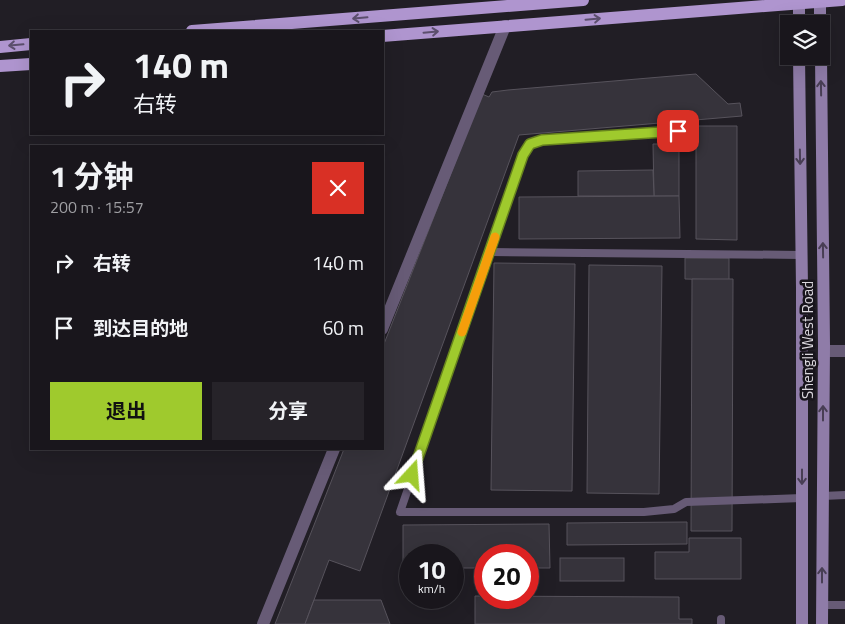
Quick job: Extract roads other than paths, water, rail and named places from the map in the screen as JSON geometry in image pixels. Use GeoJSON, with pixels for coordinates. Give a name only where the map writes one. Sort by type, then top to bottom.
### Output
{"type":"FeatureCollection","features":[{"type":"Feature","properties":{"kind":"main road"},"geometry":{"type":"LineString","coordinates":[[205,30],[583,0]]}},
{"type":"Feature","properties":{"kind":"main road"},"geometry":{"type":"LineString","coordinates":[[384,36],[842,0]]}},
{"type":"Feature","properties":{"kind":"main road"},"geometry":{"type":"LineString","coordinates":[[820,1],[820,15]]}},
{"type":"Feature","properties":{"kind":"main road"},"geometry":{"type":"LineString","coordinates":[[799,2],[799,15]]}},
{"type":"Feature","properties":{"kind":"main road"},"geometry":{"type":"LineString","coordinates":[[0,47],[30,44]]}},
{"type":"Feature","properties":{"kind":"main road"},"geometry":{"type":"LineString","coordinates":[[0,66],[30,64]]}},
{"type":"Feature","properties":{"kind":"main road","name":"Shengli West Road"},"geometry":{"type":"LineString","coordinates":[[799,65],[802,624]]}},
{"type":"Feature","properties":{"kind":"main road","name":"Shengli West Road"},"geometry":{"type":"LineString","coordinates":[[821,65],[824,351],[822,624]]}},
{"type":"Feature","properties":{"kind":"street"},"geometry":{"type":"LineString","coordinates":[[384,324],[505,26]]}},
{"type":"Feature","properties":{"kind":"street"},"geometry":{"type":"LineString","coordinates":[[824,351],[845,351]]}},
{"type":"Feature","properties":{"kind":"street"},"geometry":{"type":"LineString","coordinates":[[263,624],[334,450]]}},
{"type":"Feature","properties":{"kind":"lane"},"geometry":{"type":"LineString","coordinates":[[678,131],[542,140],[530,144],[523,155],[400,512],[644,512],[674,509],[686,502],[802,498]]}},
{"type":"Feature","properties":{"kind":"lane"},"geometry":{"type":"LineString","coordinates":[[490,252],[801,255]]}},
{"type":"Feature","properties":{"kind":"lane"},"geometry":{"type":"LineString","coordinates":[[823,496],[845,496]]}},
{"type":"Feature","properties":{"kind":"lane"},"geometry":{"type":"LineString","coordinates":[[822,605],[845,605]]}}]}
